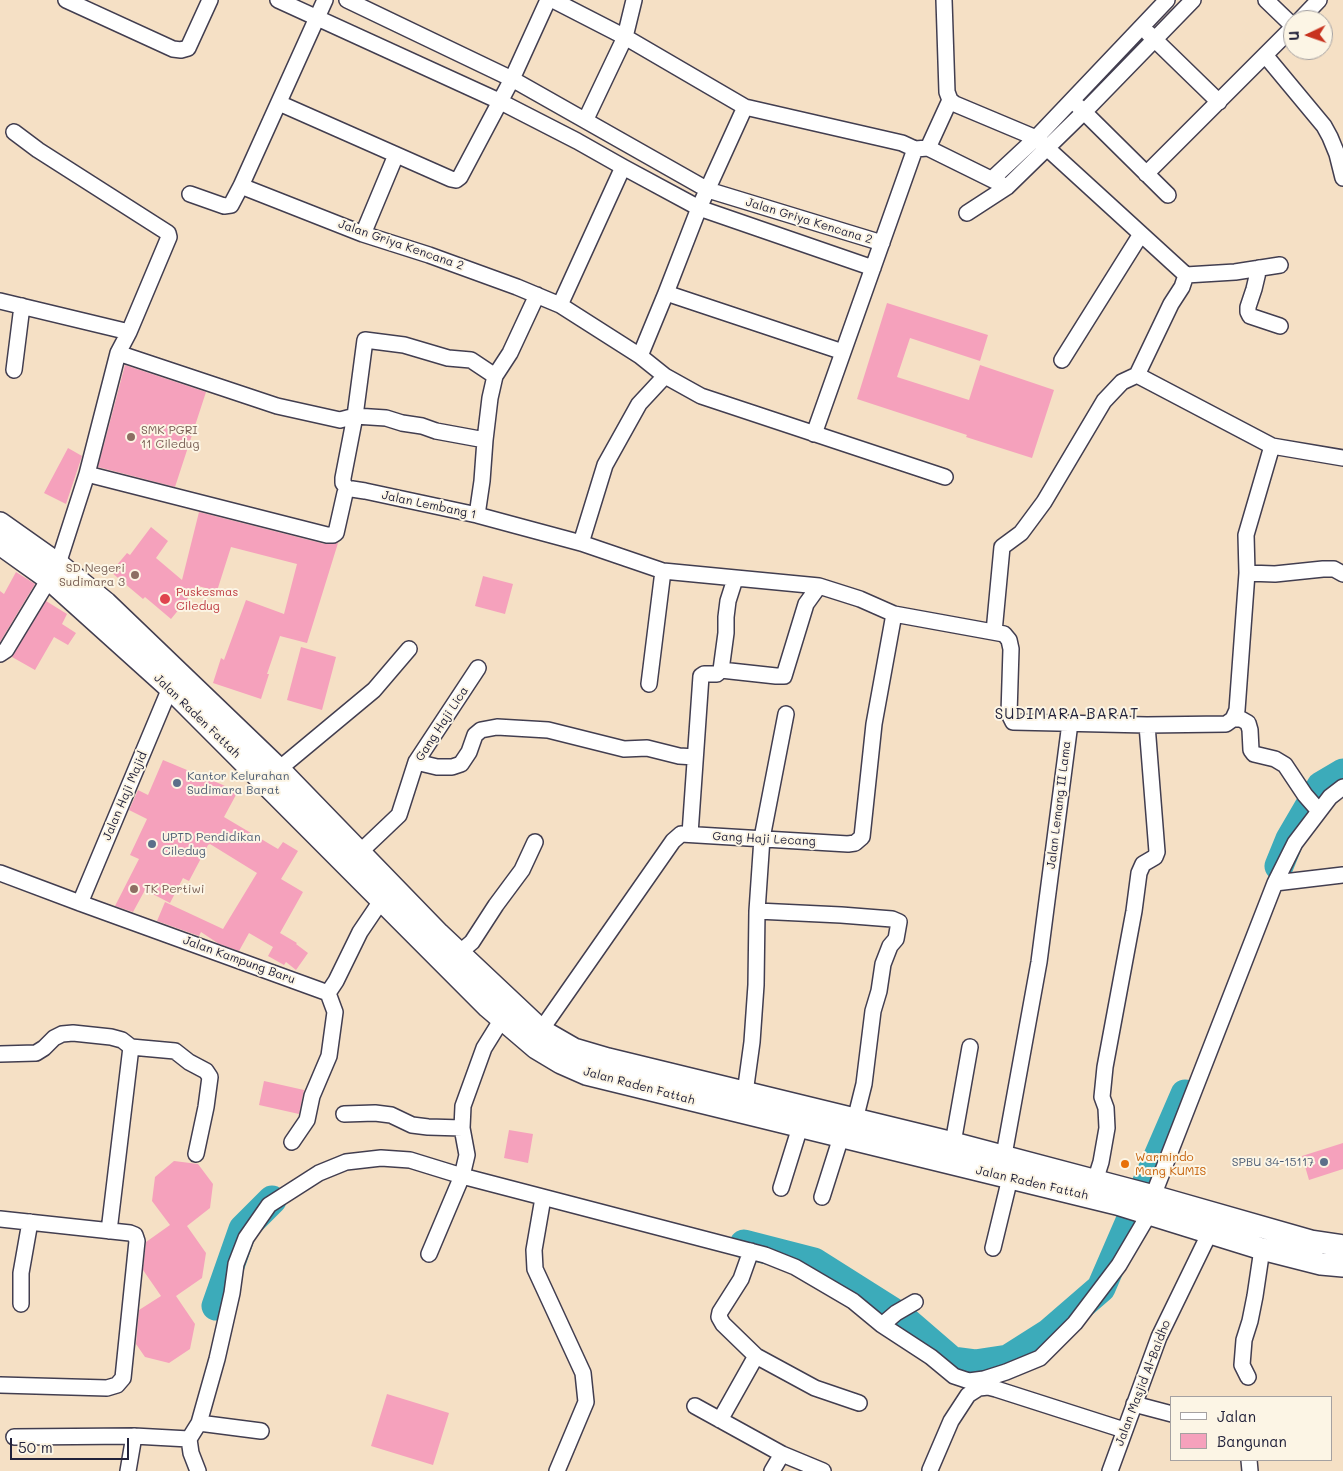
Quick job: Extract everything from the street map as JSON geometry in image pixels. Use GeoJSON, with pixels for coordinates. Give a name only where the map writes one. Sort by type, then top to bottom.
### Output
{"type":"FeatureCollection","features":[{"type":"Feature","properties":{"kind":"main road","name":"Jalan Raden Fattah"},"geometry":{"type":"LineString","coordinates":[[0,523],[54,571],[381,901],[502,1019],[536,1048],[561,1064],[586,1074],[840,1137],[1005,1170],[1119,1196],[1214,1224],[1343,1246]]}},
{"type":"Feature","properties":{"kind":"main road","name":"Jalan Raden Fattah"},"geometry":{"type":"LineString","coordinates":[[0,544],[54,571],[106,603],[280,769],[359,853],[459,953],[540,1030],[574,1048],[608,1059],[952,1143],[1005,1170],[1095,1181],[1119,1196]]}},
{"type":"Feature","properties":{"kind":"main road","name":"Jalan Raden Fattah"},"geometry":{"type":"LineString","coordinates":[[1214,1224],[1262,1249],[1313,1262],[1343,1266]]}},
{"type":"Feature","properties":{"kind":"street"},"geometry":{"type":"LineString","coordinates":[[73,2],[172,49],[181,50],[188,48],[210,0]]}},
{"type":"Feature","properties":{"kind":"street","name":"Jalan Griya Kencana 2"},"geometry":{"type":"LineString","coordinates":[[278,0],[499,102],[577,141],[699,208],[873,268]]}},
{"type":"Feature","properties":{"kind":"street"},"geometry":{"type":"LineString","coordinates":[[190,194],[228,206],[231,205],[242,186],[325,0]]}},
{"type":"Feature","properties":{"kind":"street","name":"Jalan Griya Kencana 2"},"geometry":{"type":"LineString","coordinates":[[347,0],[512,79],[586,119],[708,190],[882,243]]}},
{"type":"Feature","properties":{"kind":"street"},"geometry":{"type":"LineString","coordinates":[[279,103],[456,180],[460,177],[512,79],[548,0]]}},
{"type":"Feature","properties":{"kind":"street"},"geometry":{"type":"LineString","coordinates":[[553,0],[625,37],[745,107],[921,148],[1007,187]]}},
{"type":"Feature","properties":{"kind":"street"},"geometry":{"type":"LineString","coordinates":[[586,119],[625,37],[634,0]]}},
{"type":"Feature","properties":{"kind":"street"},"geometry":{"type":"LineString","coordinates":[[944,0],[947,92],[950,100],[955,104],[1041,143],[1186,275],[1235,272],[1280,265]]}},
{"type":"Feature","properties":{"kind":"street"},"geometry":{"type":"LineString","coordinates":[[967,213],[1007,187],[1072,100],[1166,0]]}},
{"type":"Feature","properties":{"kind":"street"},"geometry":{"type":"LineString","coordinates":[[992,179],[1084,113],[1193,0]]}},
{"type":"Feature","properties":{"kind":"street"},"geometry":{"type":"LineString","coordinates":[[1266,0],[1283,16]]}},
{"type":"Feature","properties":{"kind":"street"},"geometry":{"type":"LineString","coordinates":[[1310,10],[1320,0]]}},
{"type":"Feature","properties":{"kind":"street"},"geometry":{"type":"LineString","coordinates":[[1141,26],[1219,102]]}},
{"type":"Feature","properties":{"kind":"street"},"geometry":{"type":"LineString","coordinates":[[1146,174],[1283,36]]}},
{"type":"Feature","properties":{"kind":"street"},"geometry":{"type":"LineString","coordinates":[[1265,55],[1324,126],[1337,154],[1343,178]]}},
{"type":"Feature","properties":{"kind":"street","name":"Jalan Griya Kencana 2"},"geometry":{"type":"LineString","coordinates":[[814,434],[882,243],[921,148],[950,100]]}},
{"type":"Feature","properties":{"kind":"street"},"geometry":{"type":"LineString","coordinates":[[1072,100],[1168,195]]}},
{"type":"Feature","properties":{"kind":"street"},"geometry":{"type":"LineString","coordinates":[[640,356],[699,208],[745,107]]}},
{"type":"Feature","properties":{"kind":"street"},"geometry":{"type":"LineString","coordinates":[[0,654],[6,650],[54,571],[87,474],[118,353],[170,237],[168,233],[38,150],[14,132]]}},
{"type":"Feature","properties":{"kind":"street"},"geometry":{"type":"LineString","coordinates":[[363,234],[396,155]]}},
{"type":"Feature","properties":{"kind":"street"},"geometry":{"type":"LineString","coordinates":[[560,305],[623,167]]}},
{"type":"Feature","properties":{"kind":"street","name":"Jalan Griya Kencana 2"},"geometry":{"type":"LineString","coordinates":[[242,186],[363,234],[429,255],[560,305],[640,356],[666,376],[701,396],[945,477]]}},
{"type":"Feature","properties":{"kind":"street"},"geometry":{"type":"LineString","coordinates":[[1062,360],[1142,234]]}},
{"type":"Feature","properties":{"kind":"street"},"geometry":{"type":"LineString","coordinates":[[1259,268],[1248,312],[1250,316],[1280,326]]}},
{"type":"Feature","properties":{"kind":"street"},"geometry":{"type":"LineString","coordinates":[[1070,723],[1013,722],[1011,720],[1009,714],[1011,649],[1009,640],[1004,634],[994,632],[1002,546],[1021,533],[1044,502],[1104,401],[1122,382],[1137,375],[1171,304],[1182,287],[1186,275]]}},
{"type":"Feature","properties":{"kind":"street"},"geometry":{"type":"LineString","coordinates":[[666,293],[843,352]]}},
{"type":"Feature","properties":{"kind":"street"},"geometry":{"type":"LineString","coordinates":[[476,515],[482,481],[484,440],[495,376],[510,353],[537,295]]}},
{"type":"Feature","properties":{"kind":"street"},"geometry":{"type":"LineString","coordinates":[[0,301],[129,332]]}},
{"type":"Feature","properties":{"kind":"street"},"geometry":{"type":"LineString","coordinates":[[14,370],[22,306]]}},
{"type":"Feature","properties":{"kind":"street"},"geometry":{"type":"LineString","coordinates":[[87,474],[333,535],[336,533],[345,493],[348,490],[343,483],[343,478],[355,416],[365,340],[404,344],[448,358],[471,360],[495,376]]}},
{"type":"Feature","properties":{"kind":"street"},"geometry":{"type":"LineString","coordinates":[[118,353],[277,406],[340,420],[355,416],[386,418],[436,431],[484,440]]}},
{"type":"Feature","properties":{"kind":"street"},"geometry":{"type":"LineString","coordinates":[[1137,375],[1272,446],[1343,458]]}},
{"type":"Feature","properties":{"kind":"street"},"geometry":{"type":"LineString","coordinates":[[581,543],[605,464],[639,404],[666,376]]}},
{"type":"Feature","properties":{"kind":"street"},"geometry":{"type":"LineString","coordinates":[[1272,446],[1246,535],[1247,572],[1238,710],[1233,719],[1241,719],[1248,723],[1251,750],[1254,754],[1275,759],[1285,765],[1305,795],[1318,809]]}},
{"type":"Feature","properties":{"kind":"street","name":"Jalan Lembang 1"},"geometry":{"type":"LineString","coordinates":[[348,490],[365,491],[476,515],[581,543],[663,571],[818,586],[860,599],[894,614],[994,632]]}},
{"type":"Feature","properties":{"kind":"street"},"geometry":{"type":"LineString","coordinates":[[1247,572],[1275,574],[1334,569],[1343,574]]}},
{"type":"Feature","properties":{"kind":"street"},"geometry":{"type":"LineString","coordinates":[[649,684],[663,571]]}},
{"type":"Feature","properties":{"kind":"street"},"geometry":{"type":"LineString","coordinates":[[540,1030],[673,841],[681,834],[690,834],[701,676],[704,674],[717,674],[721,670],[728,601],[735,579]]}},
{"type":"Feature","properties":{"kind":"street"},"geometry":{"type":"LineString","coordinates":[[721,670],[784,676],[806,604],[818,586]]}},
{"type":"Feature","properties":{"kind":"street","name":"Gang Haji Lecang"},"geometry":{"type":"LineString","coordinates":[[690,834],[848,844],[855,843],[862,837],[874,724],[894,614]]}},
{"type":"Feature","properties":{"kind":"street"},"geometry":{"type":"LineString","coordinates":[[280,769],[374,690],[409,649]]}},
{"type":"Feature","properties":{"kind":"street","name":"Gang Haji Lica"},"geometry":{"type":"LineString","coordinates":[[359,853],[399,815],[416,762],[478,668]]}},
{"type":"Feature","properties":{"kind":"street","name":"Jalan Haji Majid"},"geometry":{"type":"LineString","coordinates":[[80,903],[170,688]]}},
{"type":"Feature","properties":{"kind":"street"},"geometry":{"type":"LineString","coordinates":[[745,1093],[752,1042],[756,984],[757,911],[762,838],[786,714]]}},
{"type":"Feature","properties":{"kind":"street","name":"Jalan Lemang II Lama"},"geometry":{"type":"LineString","coordinates":[[993,1248],[1039,962],[1070,723],[1147,726],[1226,724],[1233,719]]}},
{"type":"Feature","properties":{"kind":"street"},"geometry":{"type":"LineString","coordinates":[[1095,1181],[1101,1162],[1107,1128],[1106,1108],[1102,1097],[1105,1067],[1134,911],[1139,873],[1143,864],[1155,857],[1157,852],[1147,726]]}},
{"type":"Feature","properties":{"kind":"street"},"geometry":{"type":"LineString","coordinates":[[416,762],[437,767],[452,767],[461,764],[469,752],[475,735],[481,730],[497,727],[548,730],[624,749],[647,748],[679,756],[695,757]]}},
{"type":"Feature","properties":{"kind":"street"},"geometry":{"type":"LineString","coordinates":[[198,1471],[191,1453],[189,1439],[199,1423],[217,1359],[232,1293],[236,1264],[246,1238],[269,1205],[319,1173],[346,1162],[381,1158],[410,1160],[462,1173],[543,1198],[765,1255],[794,1267],[853,1301],[954,1376],[969,1381],[984,1379],[1006,1372],[1040,1358],[1075,1323],[1120,1265],[1148,1204],[1274,883],[1295,843],[1318,809],[1343,787]]}},
{"type":"Feature","properties":{"kind":"street"},"geometry":{"type":"LineString","coordinates":[[459,953],[472,942],[522,870],[535,842]]}},
{"type":"Feature","properties":{"kind":"street","name":"Jalan Kampung Baru"},"geometry":{"type":"LineString","coordinates":[[0,872],[328,993]]}},
{"type":"Feature","properties":{"kind":"street"},"geometry":{"type":"LineString","coordinates":[[1274,883],[1343,875]]}},
{"type":"Feature","properties":{"kind":"street"},"geometry":{"type":"LineString","coordinates":[[292,1142],[306,1120],[312,1096],[329,1056],[335,1012],[328,993],[336,981],[360,932],[381,901]]}},
{"type":"Feature","properties":{"kind":"street"},"geometry":{"type":"LineString","coordinates":[[757,911],[841,915],[892,919],[899,922],[896,939],[890,946],[883,964],[879,991],[873,1011],[864,1084],[855,1120]]}},
{"type":"Feature","properties":{"kind":"street"},"geometry":{"type":"LineString","coordinates":[[429,1254],[462,1173],[467,1155],[462,1128],[463,1106],[484,1048],[502,1019]]}},
{"type":"Feature","properties":{"kind":"street"},"geometry":{"type":"LineString","coordinates":[[0,1054],[36,1053],[54,1038],[73,1032],[111,1037],[122,1040],[131,1047],[175,1052],[206,1071],[210,1077],[206,1108],[196,1154]]}},
{"type":"Feature","properties":{"kind":"street"},"geometry":{"type":"LineString","coordinates":[[109,1231],[131,1047]]}},
{"type":"Feature","properties":{"kind":"street"},"geometry":{"type":"LineString","coordinates":[[952,1143],[970,1047]]}},
{"type":"Feature","properties":{"kind":"street"},"geometry":{"type":"LineString","coordinates":[[344,1114],[375,1113],[391,1115],[412,1125],[462,1128]]}},
{"type":"Feature","properties":{"kind":"street"},"geometry":{"type":"LineString","coordinates":[[781,1188],[800,1127]]}},
{"type":"Feature","properties":{"kind":"street"},"geometry":{"type":"LineString","coordinates":[[822,1197],[840,1137]]}},
{"type":"Feature","properties":{"kind":"street"},"geometry":{"type":"LineString","coordinates":[[543,1198],[534,1250],[535,1269],[582,1373],[586,1402],[557,1471]]}},
{"type":"Feature","properties":{"kind":"street"},"geometry":{"type":"LineString","coordinates":[[0,1219],[135,1235],[136,1241],[123,1378],[117,1385],[107,1388],[0,1385]]}},
{"type":"Feature","properties":{"kind":"street"},"geometry":{"type":"LineString","coordinates":[[21,1304],[21,1273],[30,1222]]}},
{"type":"Feature","properties":{"kind":"street","name":"Jalan Masjid Al-Baidho"},"geometry":{"type":"LineString","coordinates":[[1110,1471],[1159,1337],[1214,1224]]}},
{"type":"Feature","properties":{"kind":"street"},"geometry":{"type":"LineString","coordinates":[[1248,1377],[1242,1366],[1244,1340],[1255,1296],[1262,1249]]}},
{"type":"Feature","properties":{"kind":"street"},"geometry":{"type":"LineString","coordinates":[[751,1251],[741,1279],[720,1312],[719,1317],[728,1331],[756,1356],[815,1388],[859,1403]]}},
{"type":"Feature","properties":{"kind":"street"},"geometry":{"type":"LineString","coordinates":[[883,1324],[896,1313],[916,1302]]}},
{"type":"Feature","properties":{"kind":"street"},"geometry":{"type":"LineString","coordinates":[[720,1420],[756,1356]]}},
{"type":"Feature","properties":{"kind":"street"},"geometry":{"type":"LineString","coordinates":[[930,1470],[951,1421],[968,1395],[979,1388],[988,1387],[996,1389],[1124,1430]]}},
{"type":"Feature","properties":{"kind":"street"},"geometry":{"type":"LineString","coordinates":[[1134,1404],[1170,1413]]}},
{"type":"Feature","properties":{"kind":"street"},"geometry":{"type":"LineString","coordinates":[[695,1406],[782,1454],[823,1471]]}},
{"type":"Feature","properties":{"kind":"street"},"geometry":{"type":"LineString","coordinates":[[199,1423],[260,1431]]}},
{"type":"Feature","properties":{"kind":"street"},"geometry":{"type":"LineString","coordinates":[[14,1437],[134,1436],[189,1439]]}},
{"type":"Feature","properties":{"kind":"street"},"geometry":{"type":"LineString","coordinates":[[128,1471],[134,1436]]}},
{"type":"Feature","properties":{"kind":"street"},"geometry":{"type":"LineString","coordinates":[[772,1471],[782,1454]]}},
{"type":"Feature","properties":{"kind":"building"},"geometry":{"type":"Polygon","coordinates":[[[887,303],[988,335],[980,361],[910,338],[897,377],[969,400],[980,365],[1054,390],[1032,458],[857,399],[887,303]]]}},
{"type":"Feature","properties":{"kind":"building"},"geometry":{"type":"Polygon","coordinates":[[[125,365],[206,392],[175,487],[98,467],[125,365]]]}},
{"type":"Feature","properties":{"kind":"building"},"geometry":{"type":"Polygon","coordinates":[[[68,448],[82,456],[66,504],[44,493],[68,448]]]}},
{"type":"Feature","properties":{"kind":"building"},"geometry":{"type":"Polygon","coordinates":[[[199,512],[325,544],[338,543],[307,643],[280,636],[261,699],[213,683],[221,658],[224,660],[246,600],[284,614],[297,564],[231,547],[217,591],[198,586],[171,619],[145,597],[143,599],[111,572],[127,553],[130,555],[151,527],[168,541],[156,558],[182,580],[199,512]]]}},
{"type":"Feature","properties":{"kind":"building"},"geometry":{"type":"Polygon","coordinates":[[[16,572],[35,584],[0,642],[0,591],[4,594],[16,572]]]}},
{"type":"Feature","properties":{"kind":"building"},"geometry":{"type":"Polygon","coordinates":[[[483,576],[513,584],[505,614],[475,606],[483,576]]]}},
{"type":"Feature","properties":{"kind":"building"},"geometry":{"type":"Polygon","coordinates":[[[46,601],[67,614],[62,624],[76,633],[68,645],[54,637],[35,670],[12,657],[46,601]]]}},
{"type":"Feature","properties":{"kind":"building"},"geometry":{"type":"Polygon","coordinates":[[[301,647],[336,657],[322,710],[287,700],[301,647]]]}},
{"type":"Feature","properties":{"kind":"building"},"geometry":{"type":"Polygon","coordinates":[[[163,760],[223,785],[237,793],[224,817],[278,849],[283,842],[298,851],[281,879],[303,892],[280,933],[297,943],[308,953],[296,970],[286,962],[284,965],[268,956],[273,947],[249,933],[239,951],[219,944],[201,932],[199,936],[157,921],[165,902],[223,929],[257,873],[210,844],[189,881],[183,878],[170,903],[145,890],[133,912],[115,906],[139,859],[130,855],[147,819],[129,810],[138,790],[148,795],[163,760]]]}},
{"type":"Feature","properties":{"kind":"building"},"geometry":{"type":"Polygon","coordinates":[[[264,1081],[304,1090],[299,1114],[259,1105],[264,1081]]]}},
{"type":"Feature","properties":{"kind":"building"},"geometry":{"type":"Polygon","coordinates":[[[509,1130],[533,1134],[528,1163],[504,1158],[509,1130]]]}},
{"type":"Feature","properties":{"kind":"building","name":"SPBU 34-15117"},"geometry":{"type":"Polygon","coordinates":[[[1343,1143],[1343,1169],[1309,1180],[1302,1156],[1343,1143]]]}},
{"type":"Feature","properties":{"kind":"building"},"geometry":{"type":"Polygon","coordinates":[[[174,1161],[198,1164],[213,1184],[210,1208],[187,1226],[206,1253],[202,1278],[176,1296],[195,1324],[190,1349],[169,1363],[145,1357],[136,1344],[139,1310],[161,1296],[143,1270],[146,1242],[170,1225],[152,1201],[155,1177],[174,1161]]]}},
{"type":"Feature","properties":{"kind":"building"},"geometry":{"type":"Polygon","coordinates":[[[387,1394],[449,1413],[433,1465],[371,1446],[387,1394]]]}},
{"type":"Feature","properties":{"kind":"waterway"},"geometry":{"type":"LineString","coordinates":[[1279,866],[1290,839],[1321,786],[1343,773]]}},
{"type":"Feature","properties":{"kind":"waterway"},"geometry":{"type":"LineString","coordinates":[[744,1244],[814,1262],[901,1317],[952,1361],[975,1364],[1008,1359],[1049,1333],[1101,1288],[1185,1094]]}},
{"type":"Feature","properties":{"kind":"waterway"},"geometry":{"type":"LineString","coordinates":[[216,1306],[243,1229],[272,1200]]}},
{"type":"Feature","properties":{"kind":"place","name":"SMK PGRI 11 Ciledug"},"geometry":{"type":"Point","coordinates":[131,437]}},
{"type":"Feature","properties":{"kind":"place","name":"SD Negeri Sudimara 3"},"geometry":{"type":"Point","coordinates":[135,575]}},
{"type":"Feature","properties":{"kind":"place","name":"Puskesmas Ciledug"},"geometry":{"type":"Point","coordinates":[165,599]}},
{"type":"Feature","properties":{"kind":"place","name":"Kantor Kelurahan Sudimara Barat"},"geometry":{"type":"Point","coordinates":[177,783]}},
{"type":"Feature","properties":{"kind":"place","name":"UPTD Pendidikan Ciledug"},"geometry":{"type":"Point","coordinates":[152,844]}},
{"type":"Feature","properties":{"kind":"place","name":"TK Pertiwi"},"geometry":{"type":"Point","coordinates":[134,889]}},
{"type":"Feature","properties":{"kind":"place","name":"SPBU 34-15117"},"geometry":{"type":"Point","coordinates":[1324,1162]}},
{"type":"Feature","properties":{"kind":"place","name":"Warmindo Mang KUMIS"},"geometry":{"type":"Point","coordinates":[1125,1164]}},
{"type":"Feature","properties":{"kind":"district","name":"SUDIMARA BARAT"},"geometry":{"type":"Point","coordinates":[1067,714]}}]}
